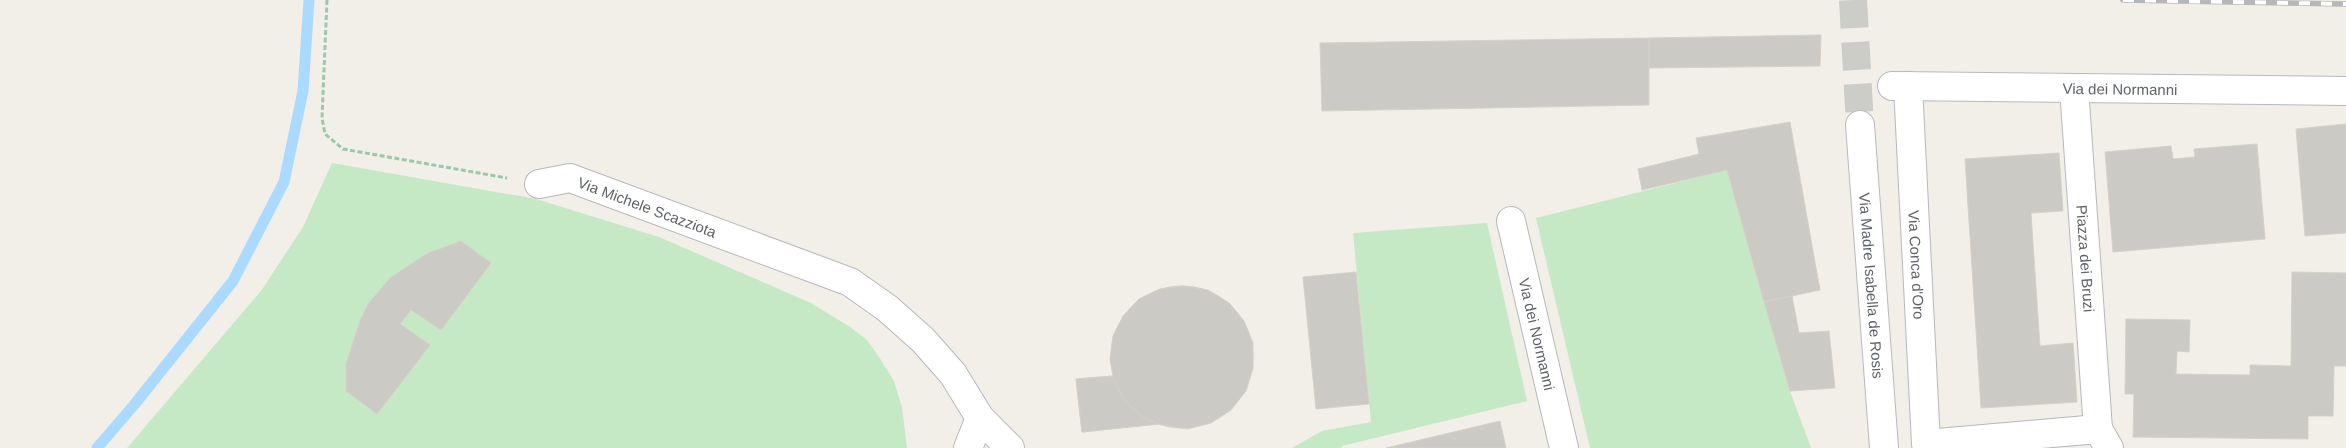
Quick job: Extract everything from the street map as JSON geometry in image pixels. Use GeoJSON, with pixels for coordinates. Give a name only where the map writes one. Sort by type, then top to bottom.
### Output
{"type":"FeatureCollection","features":[{"type":"Feature","properties":{"kind":"street","name":"Via dei Normanni"},"geometry":{"type":"LineString","coordinates":[[1900,86],[2346,91]]}},
{"type":"Feature","properties":{"kind":"street","name":"Via Conca d'Oro"},"geometry":{"type":"LineString","coordinates":[[1900,86],[1926,444],[2104,439]]}},
{"type":"Feature","properties":{"kind":"street","name":"Piazza dei Bruzi"},"geometry":{"type":"LineString","coordinates":[[2074,88],[2104,439]]}},
{"type":"Feature","properties":{"kind":"street","name":"Via Madre Isabella de Rosis"},"geometry":{"type":"LineString","coordinates":[[1860,125],[1884,448]]}},
{"type":"Feature","properties":{"kind":"street","name":"Via Michele Scazziota"},"geometry":{"type":"LineString","coordinates":[[539,184],[570,178],[850,282],[887,308],[923,340],[953,374],[980,418],[1010,448]]}},
{"type":"Feature","properties":{"kind":"street","name":"Via dei Normanni"},"geometry":{"type":"LineString","coordinates":[[1511,221],[1564,448]]}},
{"type":"Feature","properties":{"kind":"street"},"geometry":{"type":"LineString","coordinates":[[968,448],[980,418]]}},
{"type":"Feature","properties":{"kind":"path"},"geometry":{"type":"LineString","coordinates":[[327,0],[322,118],[325,134],[343,149],[539,184]]}},
{"type":"Feature","properties":{"kind":"green space"},"geometry":{"type":"Polygon","coordinates":[[[332,163],[536,199],[659,237],[811,303],[867,340],[881,360],[894,381],[902,408],[907,448],[127,448],[261,291],[303,227],[332,163]]]}},
{"type":"Feature","properties":{"kind":"green space"},"geometry":{"type":"Polygon","coordinates":[[[1727,170],[1790,391],[1811,448],[1590,448],[1536,218],[1727,170]]]}},
{"type":"Feature","properties":{"kind":"green space"},"geometry":{"type":"Polygon","coordinates":[[[1487,223],[1527,401],[1342,446],[1342,448],[1292,448],[1322,431],[1371,422],[1353,233],[1487,223]]]}},
{"type":"Feature","properties":{"kind":"building"},"geometry":{"type":"Polygon","coordinates":[[[1821,35],[1820,66],[1649,68],[1649,38],[1821,35]]]}},
{"type":"Feature","properties":{"kind":"building"},"geometry":{"type":"Polygon","coordinates":[[[1649,38],[1649,105],[1322,111],[1320,43],[1649,38]]]}},
{"type":"Feature","properties":{"kind":"building"},"geometry":{"type":"Polygon","coordinates":[[[1790,122],[1820,290],[1764,302],[1727,170],[1642,190],[1638,169],[1699,154],[1696,138],[1790,122]]]}},
{"type":"Feature","properties":{"kind":"building"},"geometry":{"type":"Polygon","coordinates":[[[2346,124],[2346,233],[2305,236],[2296,129],[2346,124]]]}},
{"type":"Feature","properties":{"kind":"building"},"geometry":{"type":"Polygon","coordinates":[[[2257,144],[2265,239],[2113,252],[2105,152],[2171,146],[2173,159],[2195,157],[2194,149],[2257,144]]]}},
{"type":"Feature","properties":{"kind":"building"},"geometry":{"type":"Polygon","coordinates":[[[2059,153],[2063,211],[2031,213],[2040,346],[2073,343],[2077,402],[1981,408],[1965,159],[2059,153]]]}},
{"type":"Feature","properties":{"kind":"building"},"geometry":{"type":"Polygon","coordinates":[[[461,241],[491,263],[441,330],[411,310],[400,324],[430,345],[377,414],[346,391],[346,364],[360,321],[368,304],[390,278],[426,254],[461,241]]]}},
{"type":"Feature","properties":{"kind":"building"},"geometry":{"type":"Polygon","coordinates":[[[1356,272],[1369,404],[1316,409],[1303,277],[1356,272]]]}},
{"type":"Feature","properties":{"kind":"building"},"geometry":{"type":"Polygon","coordinates":[[[2292,272],[2346,273],[2346,366],[2334,366],[2333,416],[2308,416],[2308,439],[2133,437],[2134,394],[2125,394],[2126,319],[2190,320],[2189,352],[2177,351],[2176,374],[2250,375],[2250,365],[2291,366],[2292,272]]]}},
{"type":"Feature","properties":{"kind":"building"},"geometry":{"type":"Polygon","coordinates":[[[1182,286],[1196,287],[1209,291],[1222,298],[1232,307],[1241,317],[1248,330],[1252,343],[1252,371],[1248,384],[1241,397],[1232,407],[1222,416],[1209,423],[1196,427],[1182,428],[1168,427],[1155,423],[1142,416],[1132,407],[1123,397],[1116,384],[1112,371],[1111,357],[1112,343],[1116,330],[1123,317],[1132,307],[1142,298],[1155,291],[1168,287],[1182,286]]]}},
{"type":"Feature","properties":{"kind":"building"},"geometry":{"type":"Polygon","coordinates":[[[1184,286],[1208,290],[1229,303],[1244,321],[1253,343],[1253,368],[1246,391],[1231,410],[1211,423],[1187,429],[1158,424],[1082,432],[1076,379],[1113,376],[1110,359],[1113,336],[1123,316],[1139,299],[1160,289],[1184,286]]]}},
{"type":"Feature","properties":{"kind":"building"},"geometry":{"type":"Polygon","coordinates":[[[1792,296],[1799,333],[1829,331],[1835,388],[1790,391],[1764,302],[1792,296]]]}},
{"type":"Feature","properties":{"kind":"building"},"geometry":{"type":"Polygon","coordinates":[[[1113,376],[1114,382],[1126,402],[1143,417],[1158,424],[1082,432],[1076,379],[1113,376]]]}},
{"type":"Feature","properties":{"kind":"building"},"geometry":{"type":"Polygon","coordinates":[[[1500,421],[1506,448],[1386,448],[1500,421]]]}},
{"type":"Feature","properties":{"kind":"waterway"},"geometry":{"type":"LineString","coordinates":[[97,448],[134,405],[233,281],[284,182],[303,91],[309,0]]}},
{"type":"Feature","properties":{"kind":"tunnel"},"geometry":{"type":"LineString","coordinates":[[1853,0],[1860,125]]}},
{"type":"Feature","properties":{"kind":"railway"},"geometry":{"type":"LineString","coordinates":[[2123,0],[2346,4]]}}]}
